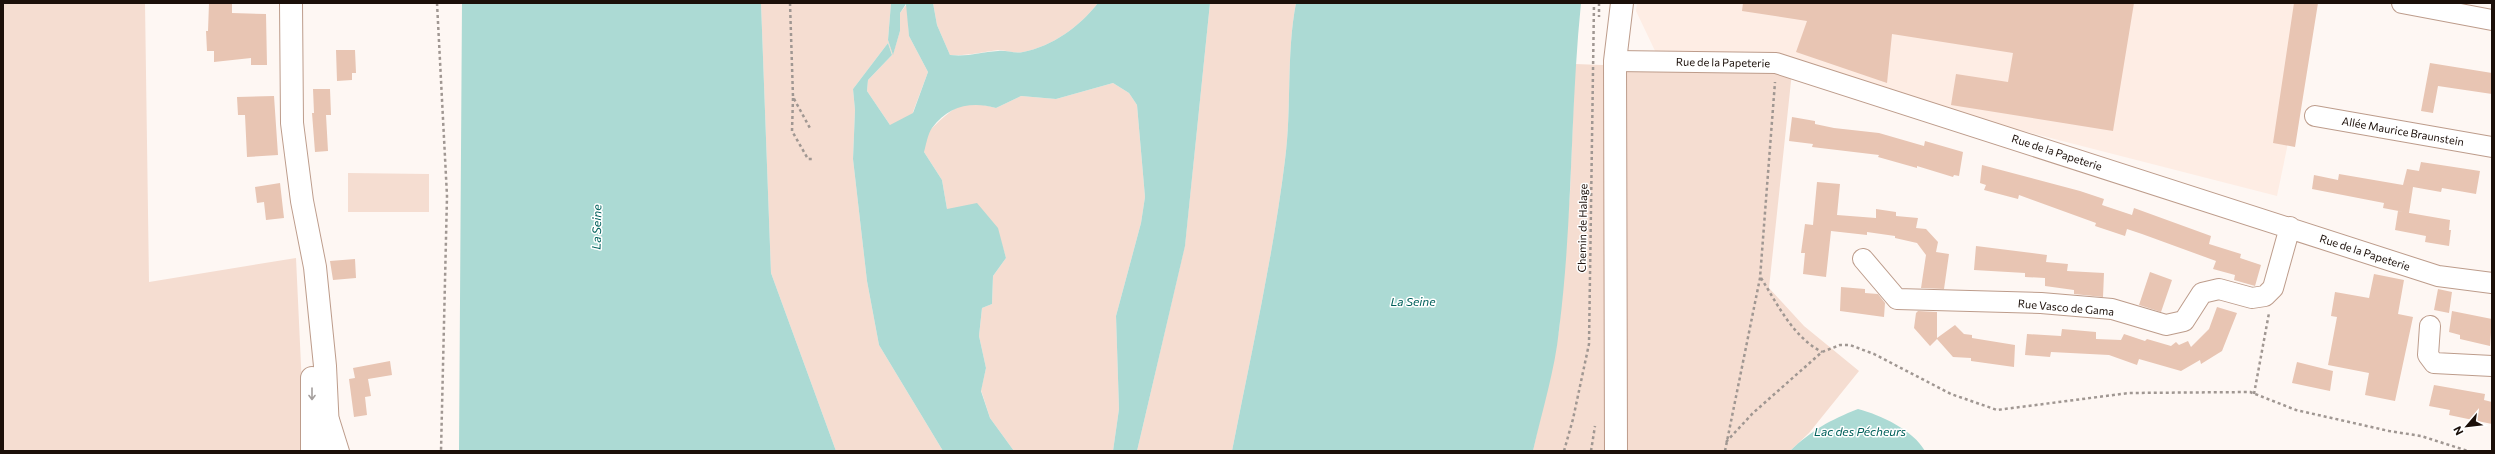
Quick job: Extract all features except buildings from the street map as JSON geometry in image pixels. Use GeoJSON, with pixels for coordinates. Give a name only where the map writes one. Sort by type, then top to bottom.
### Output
{"type":"FeatureCollection","features":[{"type":"Feature","properties":{"kind":"main road"},"geometry":{"type":"LineString","coordinates":[[291,3],[291,95],[302,201],[312,366],[312,451]]}},
{"type":"Feature","properties":{"kind":"main road"},"geometry":{"type":"LineString","coordinates":[[1616,451],[1615,61],[1622,3]]}},
{"type":"Feature","properties":{"kind":"main road"},"geometry":{"type":"LineString","coordinates":[[302,201],[315,267],[328,413],[329,451]]}},
{"type":"Feature","properties":{"kind":"street"},"geometry":{"type":"LineString","coordinates":[[2402,3],[2492,20]]}},
{"type":"Feature","properties":{"kind":"street","name":"Rue de la Papeterie"},"geometry":{"type":"LineString","coordinates":[[1615,61],[1776,63],[2290,227],[2438,276],[2492,283]]}},
{"type":"Feature","properties":{"kind":"street","name":"Allée Maurice Braunstein"},"geometry":{"type":"LineString","coordinates":[[2315,116],[2492,147]]}},
{"type":"Feature","properties":{"kind":"street"},"geometry":{"type":"LineString","coordinates":[[2270,291],[2273,288],[2290,227]]}},
{"type":"Feature","properties":{"kind":"street","name":"Rue Vasco de Gama"},"geometry":{"type":"LineString","coordinates":[[1863,259],[1898,299],[2041,303],[2112,309],[2166,325],[2184,321],[2202,293],[2219,289],[2252,298],[2265,296],[2270,291]]}},
{"type":"Feature","properties":{"kind":"street"},"geometry":{"type":"LineString","coordinates":[[2430,326],[2428,355],[2434,363],[2492,366]]}},
{"type":"Feature","properties":{"kind":"lane"},"geometry":{"type":"LineString","coordinates":[[328,413],[335,419],[344,451]]}},
{"type":"Feature","properties":{"kind":"path"},"geometry":{"type":"LineString","coordinates":[[438,3],[447,196],[441,451]]}},
{"type":"Feature","properties":{"kind":"path"},"geometry":{"type":"LineString","coordinates":[[790,3],[793,97],[792,131],[808,159],[812,159]]}},
{"type":"Feature","properties":{"kind":"path","name":"Chemin de Halage"},"geometry":{"type":"LineString","coordinates":[[1564,451],[1574,419],[1588,344],[1594,3]]}},
{"type":"Feature","properties":{"kind":"path"},"geometry":{"type":"LineString","coordinates":[[1725,451],[1760,278],[1770,173],[1776,63]]}},
{"type":"Feature","properties":{"kind":"path"},"geometry":{"type":"LineString","coordinates":[[793,97],[812,130]]}},
{"type":"Feature","properties":{"kind":"path"},"geometry":{"type":"LineString","coordinates":[[1760,278],[1788,322],[1811,346],[1822,352]]}},
{"type":"Feature","properties":{"kind":"path"},"geometry":{"type":"LineString","coordinates":[[2254,394],[2271,301],[2270,291]]}},
{"type":"Feature","properties":{"kind":"path"},"geometry":{"type":"LineString","coordinates":[[1726,442],[1753,413],[1822,352],[1840,345],[1850,345],[1874,354],[1950,394],[1997,410],[2129,393],[2254,394],[2296,410],[2389,431],[2421,436],[2468,451]]}},
{"type":"Feature","properties":{"kind":"shaded area"},"geometry":{"type":"Polygon","coordinates":[[[3,3],[145,3],[149,282],[296,258],[305,451],[3,451],[3,3]]]}},
{"type":"Feature","properties":{"kind":"shaded area"},"geometry":{"type":"Polygon","coordinates":[[[761,3],[891,3],[888,40],[893,54],[900,31],[900,13],[907,4],[909,36],[928,72],[913,112],[931,129],[953,110],[959,106],[967,104],[984,105],[996,108],[1021,96],[1056,99],[1113,83],[1129,93],[1137,105],[1145,197],[1141,223],[1116,316],[1119,409],[1113,451],[1014,451],[990,418],[981,390],[986,368],[979,336],[982,308],[992,304],[993,276],[1006,258],[997,228],[947,209],[942,180],[924,152],[890,125],[867,91],[868,80],[892,55],[888,43],[853,89],[855,110],[853,159],[867,281],[879,345],[943,451],[836,451],[771,273],[761,3]]]}},
{"type":"Feature","properties":{"kind":"shaded area"},"geometry":{"type":"Polygon","coordinates":[[[933,3],[1098,3],[1091,12],[1065,34],[1034,49],[1020,52],[999,50],[950,55],[937,25],[933,3]]]}},
{"type":"Feature","properties":{"kind":"shaded area"},"geometry":{"type":"Polygon","coordinates":[[[1210,3],[1296,3],[1291,42],[1287,140],[1274,233],[1232,451],[1137,451],[1185,245],[1210,3]]]}},
{"type":"Feature","properties":{"kind":"shaded area"},"geometry":{"type":"Polygon","coordinates":[[[1637,3],[2317,3],[2277,196],[1792,72],[1657,55],[1636,11],[1637,3]]]}},
{"type":"Feature","properties":{"kind":"shaded area"},"geometry":{"type":"Polygon","coordinates":[[[1575,64],[1792,72],[1769,288],[1804,326],[1859,371],[1809,433],[1790,451],[1533,451],[1559,330],[1570,192],[1575,64]]]}},
{"type":"Feature","properties":{"kind":"shaded area"},"geometry":{"type":"Polygon","coordinates":[[[348,173],[429,174],[429,212],[348,212],[348,173]]]}},
{"type":"Feature","properties":{"kind":"water"},"geometry":{"type":"Polygon","coordinates":[[[462,3],[761,3],[771,273],[836,451],[459,451],[462,3]]]}},
{"type":"Feature","properties":{"kind":"water"},"geometry":{"type":"Polygon","coordinates":[[[891,3],[933,3],[937,25],[950,55],[969,55],[1001,51],[1020,52],[1045,45],[1065,34],[1074,27],[1091,12],[1098,3],[1210,3],[1185,246],[1137,451],[1113,451],[1119,409],[1116,316],[1141,223],[1145,197],[1137,105],[1129,93],[1113,83],[1056,99],[1021,96],[996,108],[978,105],[961,107],[953,110],[938,121],[931,130],[927,139],[924,152],[942,180],[947,209],[977,203],[998,228],[1006,258],[993,276],[992,304],[982,308],[979,336],[986,368],[981,391],[990,418],[1014,451],[943,451],[879,345],[867,281],[853,159],[855,110],[853,89],[888,43],[892,55],[868,80],[867,91],[890,125],[913,113],[928,72],[909,36],[906,4],[900,13],[900,31],[893,55],[888,40],[891,3]]]}},
{"type":"Feature","properties":{"kind":"water","name":"La Seine"},"geometry":{"type":"Polygon","coordinates":[[[1296,3],[1581,3],[1577,44],[1564,289],[1555,360],[1533,451],[1232,451],[1261,306],[1280,196],[1287,140],[1291,42],[1296,3]]]}},
{"type":"Feature","properties":{"kind":"water","name":"Lac des Pécheurs"},"geometry":{"type":"Polygon","coordinates":[[[1858,409],[1896,424],[1913,436],[1925,451],[1790,451],[1822,426],[1858,409]]]}}]}
